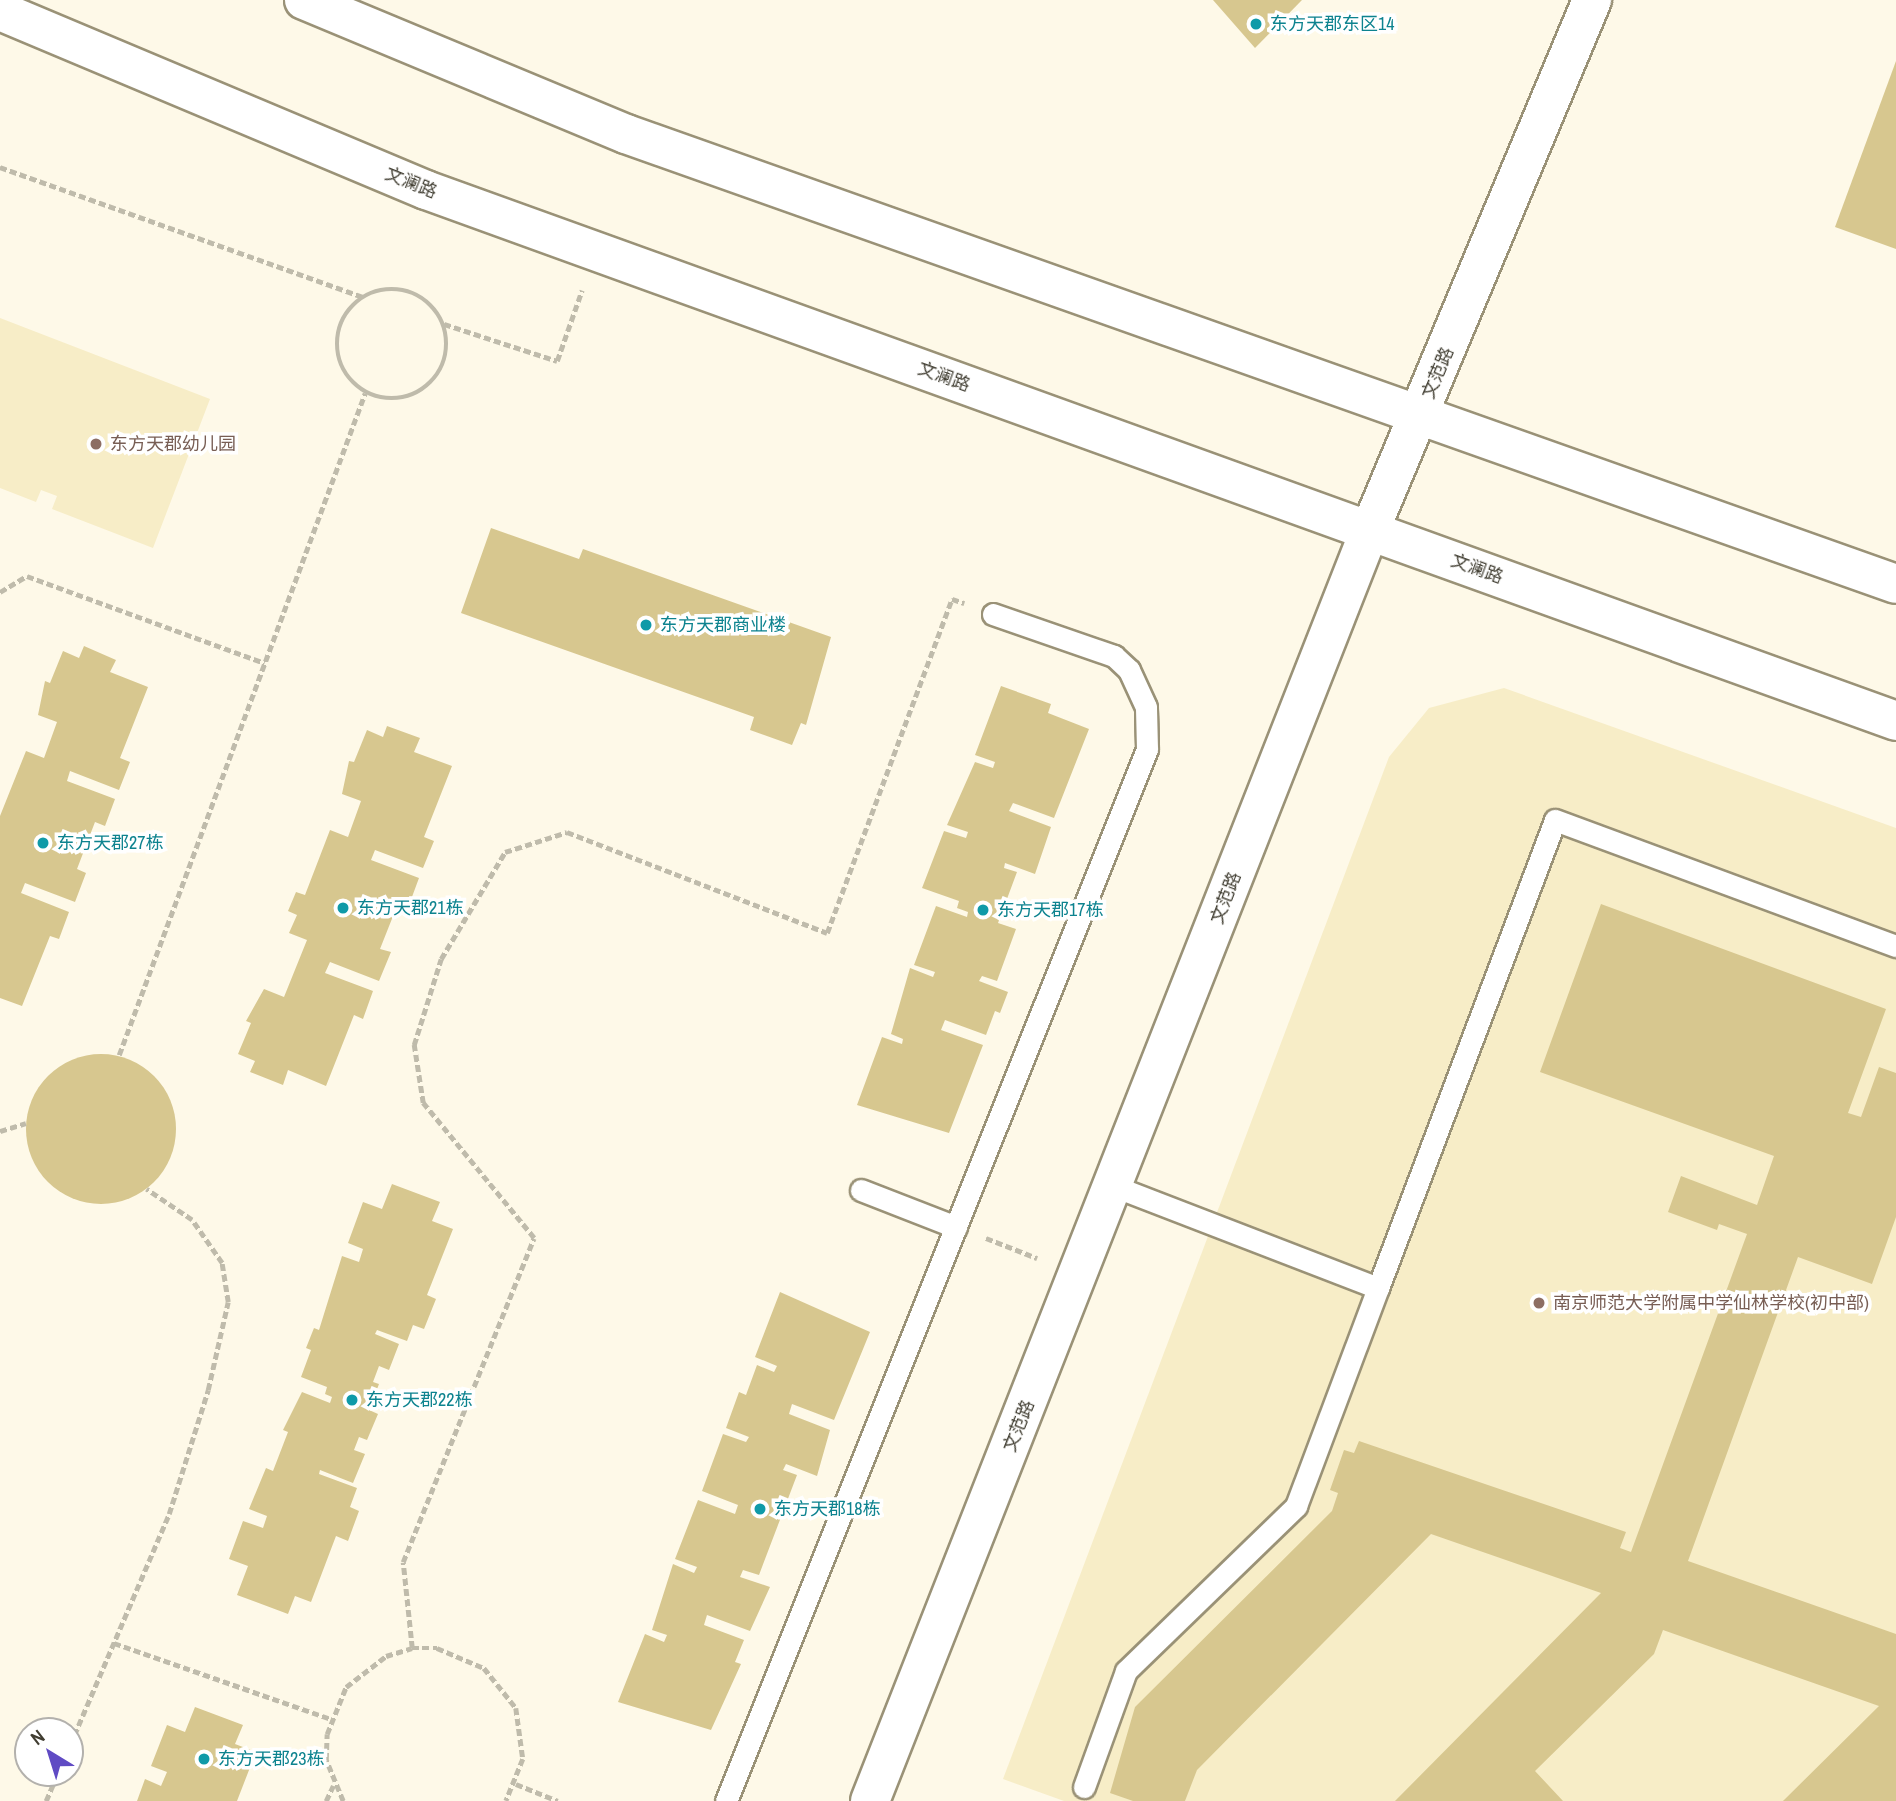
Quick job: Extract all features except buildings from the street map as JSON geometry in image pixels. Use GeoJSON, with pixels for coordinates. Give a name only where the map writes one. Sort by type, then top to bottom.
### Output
{"type":"FeatureCollection","features":[{"type":"Feature","properties":{"kind":"main road"},"geometry":{"type":"LineString","coordinates":[[304,0],[626,134],[1419,418],[1896,584]]}},
{"type":"Feature","properties":{"kind":"main road","name":"文范路"},"geometry":{"type":"LineString","coordinates":[[870,1801],[1370,530],[1592,0]]}},
{"type":"Feature","properties":{"kind":"main road","name":"文澜路"},"geometry":{"type":"LineString","coordinates":[[0,12],[426,190],[594,253],[1896,721]]}},
{"type":"Feature","properties":{"kind":"lane"},"geometry":{"type":"LineString","coordinates":[[726,1801],[1140,769],[1148,728],[1139,688],[1114,656],[993,614]]}},
{"type":"Feature","properties":{"kind":"lane"},"geometry":{"type":"LineString","coordinates":[[1084,1787],[1126,1671],[1296,1506],[1555,820],[1896,946]]}},
{"type":"Feature","properties":{"kind":"lane"},"geometry":{"type":"LineString","coordinates":[[1113,1186],[1378,1288]]}},
{"type":"Feature","properties":{"kind":"lane"},"geometry":{"type":"LineString","coordinates":[[861,1191],[956,1227]]}},
{"type":"Feature","properties":{"kind":"path"},"geometry":{"type":"LineString","coordinates":[[0,167],[363,298]]}},
{"type":"Feature","properties":{"kind":"path"},"geometry":{"type":"LineString","coordinates":[[444,324],[557,361],[594,253]]}},
{"type":"Feature","properties":{"kind":"path"},"geometry":{"type":"LineString","coordinates":[[400,289],[433,307],[444,324],[444,362],[421,391],[403,399],[365,393],[345,373],[337,346],[348,310],[363,298],[400,289]]}},
{"type":"Feature","properties":{"kind":"path"},"geometry":{"type":"LineString","coordinates":[[118,1055],[365,393]]}},
{"type":"Feature","properties":{"kind":"path"},"geometry":{"type":"LineString","coordinates":[[0,592],[27,576],[265,663]]}},
{"type":"Feature","properties":{"kind":"path"},"geometry":{"type":"LineString","coordinates":[[412,1648],[402,1562],[534,1238],[423,1102],[414,1045],[441,959],[506,852],[567,832],[827,933],[952,599],[993,614]]}},
{"type":"Feature","properties":{"kind":"path"},"geometry":{"type":"LineString","coordinates":[[0,1131],[26,1123]]}},
{"type":"Feature","properties":{"kind":"path"},"geometry":{"type":"LineString","coordinates":[[82,1717],[169,1514],[208,1390],[228,1302],[222,1263],[192,1220],[146,1189]]}},
{"type":"Feature","properties":{"kind":"path"},"geometry":{"type":"LineString","coordinates":[[956,1227],[1079,1274]]}},
{"type":"Feature","properties":{"kind":"path"},"geometry":{"type":"LineString","coordinates":[[114,1643],[331,1719]]}},
{"type":"Feature","properties":{"kind":"path"},"geometry":{"type":"LineString","coordinates":[[343,1801],[333,1785],[326,1760],[331,1719],[346,1687],[364,1669],[412,1648],[438,1648],[463,1655],[503,1686],[516,1708],[523,1733],[523,1759],[516,1784],[506,1801]]}},
{"type":"Feature","properties":{"kind":"path"},"geometry":{"type":"LineString","coordinates":[[516,1784],[558,1801]]}},
{"type":"Feature","properties":{"kind":"path"},"geometry":{"type":"LineString","coordinates":[[326,1801],[333,1785]]}},
{"type":"Feature","properties":{"kind":"shaded area","name":"东方天郡幼儿园"},"geometry":{"type":"Polygon","coordinates":[[[0,318],[210,399],[153,548],[52,509],[57,496],[41,490],[36,502],[0,488],[0,318]]]}},
{"type":"Feature","properties":{"kind":"shaded area","name":"南京师范大学附属中学仙林学校(初中部)"},"geometry":{"type":"Polygon","coordinates":[[[1504,688],[1896,828],[1896,1801],[1064,1801],[1003,1779],[1389,757],[1429,708],[1504,688]]]}},
{"type":"Feature","properties":{"kind":"place","name":"东方天郡东区14"},"geometry":{"type":"Point","coordinates":[1256,24]}},
{"type":"Feature","properties":{"kind":"place","name":"东方天郡幼儿园"},"geometry":{"type":"Point","coordinates":[96,444]}},
{"type":"Feature","properties":{"kind":"place","name":"东方天郡商业楼"},"geometry":{"type":"Point","coordinates":[646,625]}},
{"type":"Feature","properties":{"kind":"place","name":"东方天郡27栋"},"geometry":{"type":"Point","coordinates":[43,843]}},
{"type":"Feature","properties":{"kind":"place","name":"东方天郡21栋"},"geometry":{"type":"Point","coordinates":[343,908]}},
{"type":"Feature","properties":{"kind":"place","name":"东方天郡17栋"},"geometry":{"type":"Point","coordinates":[983,910]}},
{"type":"Feature","properties":{"kind":"place","name":"南京师范大学附属中学仙林学校(初中部)"},"geometry":{"type":"Point","coordinates":[1539,1303]}},
{"type":"Feature","properties":{"kind":"place","name":"东方天郡22栋"},"geometry":{"type":"Point","coordinates":[352,1400]}},
{"type":"Feature","properties":{"kind":"place","name":"东方天郡18栋"},"geometry":{"type":"Point","coordinates":[760,1509]}},
{"type":"Feature","properties":{"kind":"place","name":"东方天郡23栋"},"geometry":{"type":"Point","coordinates":[204,1759]}}]}
